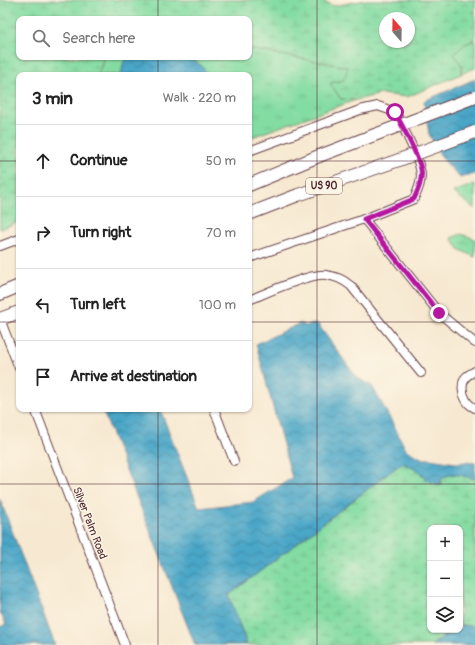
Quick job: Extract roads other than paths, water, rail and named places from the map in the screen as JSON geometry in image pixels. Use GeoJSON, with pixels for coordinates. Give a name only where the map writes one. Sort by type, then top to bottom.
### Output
{"type":"FeatureCollection","features":[{"type":"Feature","properties":{"kind":"highway","name":"US 90"},"geometry":{"type":"LineString","coordinates":[[252,184],[319,156],[475,97]]}},
{"type":"Feature","properties":{"kind":"highway","name":"US 90"},"geometry":{"type":"LineString","coordinates":[[252,213],[475,132]]}},
{"type":"Feature","properties":{"kind":"highway"},"geometry":{"type":"LineString","coordinates":[[0,294],[16,287]]}},
{"type":"Feature","properties":{"kind":"highway"},"geometry":{"type":"LineString","coordinates":[[0,319],[16,313]]}},
{"type":"Feature","properties":{"kind":"street"},"geometry":{"type":"LineString","coordinates":[[252,151],[360,110],[378,106],[395,112],[409,140],[421,170],[420,185],[414,199],[364,219],[252,257]]}},
{"type":"Feature","properties":{"kind":"street"},"geometry":{"type":"LineString","coordinates":[[364,219],[439,313],[475,343]]}},
{"type":"Feature","properties":{"kind":"street"},"geometry":{"type":"LineString","coordinates":[[0,246],[16,240]]}},
{"type":"Feature","properties":{"kind":"street"},"geometry":{"type":"LineString","coordinates":[[252,299],[312,276],[326,275],[344,280],[351,286],[421,373]]}},
{"type":"Feature","properties":{"kind":"street"},"geometry":{"type":"LineString","coordinates":[[0,319],[16,360]]}},
{"type":"Feature","properties":{"kind":"street"},"geometry":{"type":"LineString","coordinates":[[0,339],[10,346]]}},
{"type":"Feature","properties":{"kind":"street"},"geometry":{"type":"LineString","coordinates":[[475,371],[465,378],[463,391],[466,402],[475,408]]}},
{"type":"Feature","properties":{"kind":"street","name":"Silver Palm Road"},"geometry":{"type":"LineString","coordinates":[[36,412],[125,645]]}},
{"type":"Feature","properties":{"kind":"street"},"geometry":{"type":"LineString","coordinates":[[215,412],[234,461]]}},
{"type":"Feature","properties":{"kind":"water"},"geometry":{"type":"Polygon","coordinates":[[[193,60],[202,66],[206,72],[122,72],[124,61],[193,60]]]}},
{"type":"Feature","properties":{"kind":"water"},"geometry":{"type":"Polygon","coordinates":[[[475,79],[475,174],[460,178],[442,158],[429,134],[424,101],[475,79]]]}},
{"type":"Feature","properties":{"kind":"water"},"geometry":{"type":"Polygon","coordinates":[[[301,323],[306,326],[317,323],[357,378],[372,386],[406,450],[423,459],[455,463],[475,463],[475,479],[453,474],[441,480],[441,485],[426,480],[419,471],[402,463],[229,595],[247,645],[195,645],[103,412],[161,412],[199,508],[253,502],[292,478],[256,344],[301,323]]]}},
{"type":"Feature","properties":{"kind":"water"},"geometry":{"type":"Polygon","coordinates":[[[0,499],[55,645],[0,645],[0,627],[6,624],[0,612],[0,499]]]}},
{"type":"Feature","properties":{"kind":"water"},"geometry":{"type":"Polygon","coordinates":[[[463,625],[475,626],[475,645],[432,645],[448,633],[463,633],[463,625]]]}}]}
